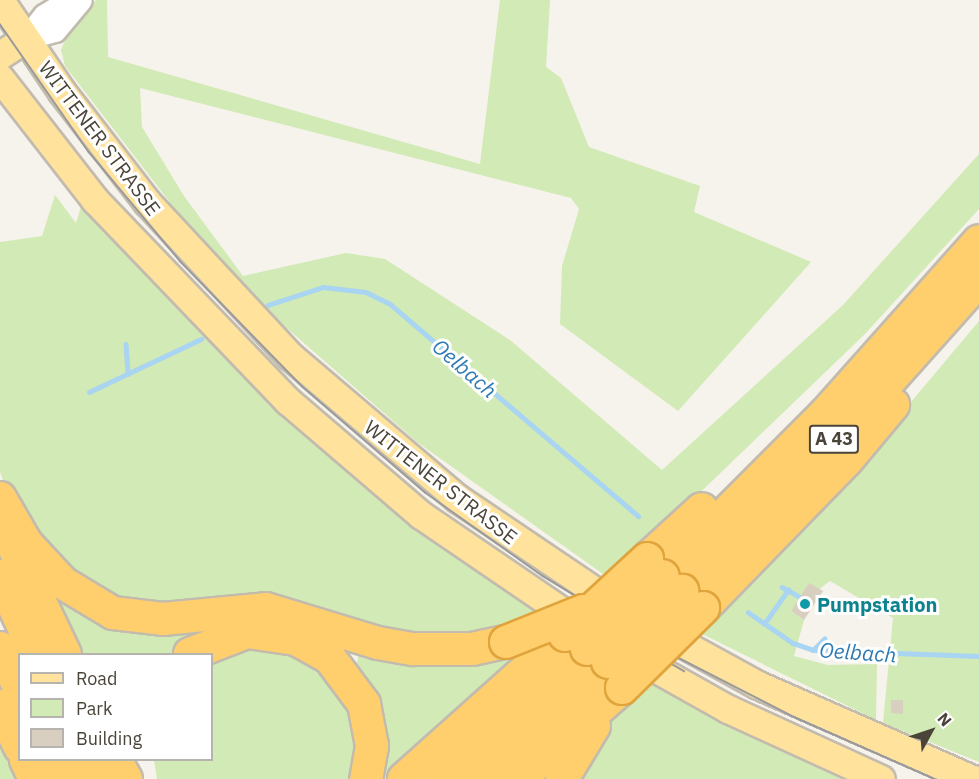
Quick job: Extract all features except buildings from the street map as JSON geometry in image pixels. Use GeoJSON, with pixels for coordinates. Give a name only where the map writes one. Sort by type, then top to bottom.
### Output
{"type":"FeatureCollection","features":[{"type":"Feature","properties":{"kind":"highway","name":"A 43"},"geometry":{"type":"LineString","coordinates":[[480,779],[599,666],[926,304],[979,241]]}},
{"type":"Feature","properties":{"kind":"highway","name":"A 43"},"geometry":{"type":"LineString","coordinates":[[674,583],[879,392],[979,280]]}},
{"type":"Feature","properties":{"kind":"highway"},"geometry":{"type":"LineString","coordinates":[[0,498],[26,543],[63,584],[113,613],[163,620],[266,609],[378,643],[413,649],[472,649],[506,642],[600,603],[674,583],[847,460],[979,302]]}},
{"type":"Feature","properties":{"kind":"highway"},"geometry":{"type":"LineString","coordinates":[[0,514],[64,653]]}},
{"type":"Feature","properties":{"kind":"highway"},"geometry":{"type":"LineString","coordinates":[[0,576],[36,653]]}},
{"type":"Feature","properties":{"kind":"highway"},"geometry":{"type":"LineString","coordinates":[[562,779],[599,666],[600,603]]}},
{"type":"Feature","properties":{"kind":"highway"},"geometry":{"type":"LineString","coordinates":[[193,653],[247,632],[296,639],[328,657],[364,704],[372,746],[366,779]]}},
{"type":"Feature","properties":{"kind":"highway"},"geometry":{"type":"LineString","coordinates":[[0,648],[18,685]]}},
{"type":"Feature","properties":{"kind":"highway","name":"A 43"},"geometry":{"type":"LineString","coordinates":[[444,779],[599,666]]}},
{"type":"Feature","properties":{"kind":"highway"},"geometry":{"type":"LineString","coordinates":[[404,779],[599,666]]}},
{"type":"Feature","properties":{"kind":"highway"},"geometry":{"type":"LineString","coordinates":[[519,779],[599,666]]}},
{"type":"Feature","properties":{"kind":"highway"},"geometry":{"type":"LineString","coordinates":[[0,706],[18,743]]}},
{"type":"Feature","properties":{"kind":"highway"},"geometry":{"type":"LineString","coordinates":[[27,761],[35,779]]}},
{"type":"Feature","properties":{"kind":"highway"},"geometry":{"type":"LineString","coordinates":[[55,761],[64,779]]}},
{"type":"Feature","properties":{"kind":"highway"},"geometry":{"type":"LineString","coordinates":[[87,761],[97,779]]}},
{"type":"Feature","properties":{"kind":"highway"},"geometry":{"type":"LineString","coordinates":[[116,761],[126,779]]}},
{"type":"Feature","properties":{"kind":"highway"},"geometry":{"type":"LineString","coordinates":[[142,761],[144,779]]}},
{"type":"Feature","properties":{"kind":"main road","name":"WITTENER STRASSE"},"geometry":{"type":"LineString","coordinates":[[0,0],[25,39],[105,149],[193,256],[305,370],[418,468],[549,564],[706,658],[972,779]]}},
{"type":"Feature","properties":{"kind":"main road"},"geometry":{"type":"LineString","coordinates":[[0,55],[25,39]]}},
{"type":"Feature","properties":{"kind":"main road","name":"WITTENER STRASSE"},"geometry":{"type":"LineString","coordinates":[[0,78],[95,200],[177,289],[288,401],[413,509],[525,589],[660,672],[881,779]]}},
{"type":"Feature","properties":{"kind":"street"},"geometry":{"type":"LineString","coordinates":[[25,39],[44,15],[68,0]]}},
{"type":"Feature","properties":{"kind":"street"},"geometry":{"type":"LineString","coordinates":[[25,39],[55,31],[81,0]]}},
{"type":"Feature","properties":{"kind":"green space"},"geometry":{"type":"Polygon","coordinates":[[[96,0],[107,0],[108,57],[480,164],[500,0],[550,0],[546,67],[561,78],[589,147],[700,186],[694,212],[811,262],[678,411],[560,324],[562,266],[579,209],[571,198],[140,88],[142,127],[184,196],[243,276],[346,253],[385,259],[510,340],[662,470],[843,305],[979,154],[979,209],[865,334],[632,558],[603,574],[417,442],[281,323],[175,209],[65,66],[61,50],[67,36],[96,0]]]}},
{"type":"Feature","properties":{"kind":"green space"},"geometry":{"type":"Polygon","coordinates":[[[55,195],[76,223],[83,200],[220,352],[342,464],[545,616],[460,637],[415,637],[134,607],[75,581],[14,511],[0,472],[0,242],[42,236],[55,195]]]}},
{"type":"Feature","properties":{"kind":"green space"},"geometry":{"type":"Polygon","coordinates":[[[979,321],[979,762],[883,723],[893,618],[830,581],[791,611],[804,620],[794,656],[828,665],[877,664],[876,720],[696,631],[906,408],[979,321]]]}},
{"type":"Feature","properties":{"kind":"green space"},"geometry":{"type":"Polygon","coordinates":[[[36,570],[63,594],[108,617],[148,625],[246,615],[285,617],[334,634],[332,643],[357,663],[360,645],[407,656],[454,659],[551,634],[389,779],[374,779],[378,743],[373,710],[355,676],[328,649],[301,634],[256,625],[226,628],[179,653],[76,653],[36,570]]]}},
{"type":"Feature","properties":{"kind":"green space"},"geometry":{"type":"Polygon","coordinates":[[[236,646],[292,652],[325,672],[349,706],[360,759],[356,779],[157,779],[154,761],[213,761],[213,654],[236,646]]]}},
{"type":"Feature","properties":{"kind":"green space"},"geometry":{"type":"Polygon","coordinates":[[[649,676],[863,779],[571,779],[596,732],[649,676]]]}},
{"type":"Feature","properties":{"kind":"green space"},"geometry":{"type":"Polygon","coordinates":[[[0,734],[23,779],[0,779],[0,734]]]}},
{"type":"Feature","properties":{"kind":"waterway","name":"Oelbach"},"geometry":{"type":"LineString","coordinates":[[268,305],[323,287],[366,292],[389,303],[638,516]]}},
{"type":"Feature","properties":{"kind":"waterway","name":"Oelbach"},"geometry":{"type":"LineString","coordinates":[[89,392],[201,339]]}},
{"type":"Feature","properties":{"kind":"waterway"},"geometry":{"type":"LineString","coordinates":[[126,344],[128,374]]}},
{"type":"Feature","properties":{"kind":"waterway"},"geometry":{"type":"LineString","coordinates":[[782,587],[800,597]]}},
{"type":"Feature","properties":{"kind":"waterway"},"geometry":{"type":"LineString","coordinates":[[764,624],[788,590]]}},
{"type":"Feature","properties":{"kind":"waterway","name":"Oelbach"},"geometry":{"type":"LineString","coordinates":[[748,612],[793,643],[813,650],[979,656]]}},
{"type":"Feature","properties":{"kind":"waterway"},"geometry":{"type":"LineString","coordinates":[[813,650],[824,639]]}},
{"type":"Feature","properties":{"kind":"tram line"},"geometry":{"type":"LineString","coordinates":[[0,24],[89,152],[180,261],[303,387],[426,493],[543,576],[675,656],[792,716],[935,779]]}},
{"type":"Feature","properties":{"kind":"tram line"},"geometry":{"type":"LineString","coordinates":[[648,650],[684,671]]}},
{"type":"Feature","properties":{"kind":"place","name":"Pumpstation"},"geometry":{"type":"Point","coordinates":[805,604]}}]}
